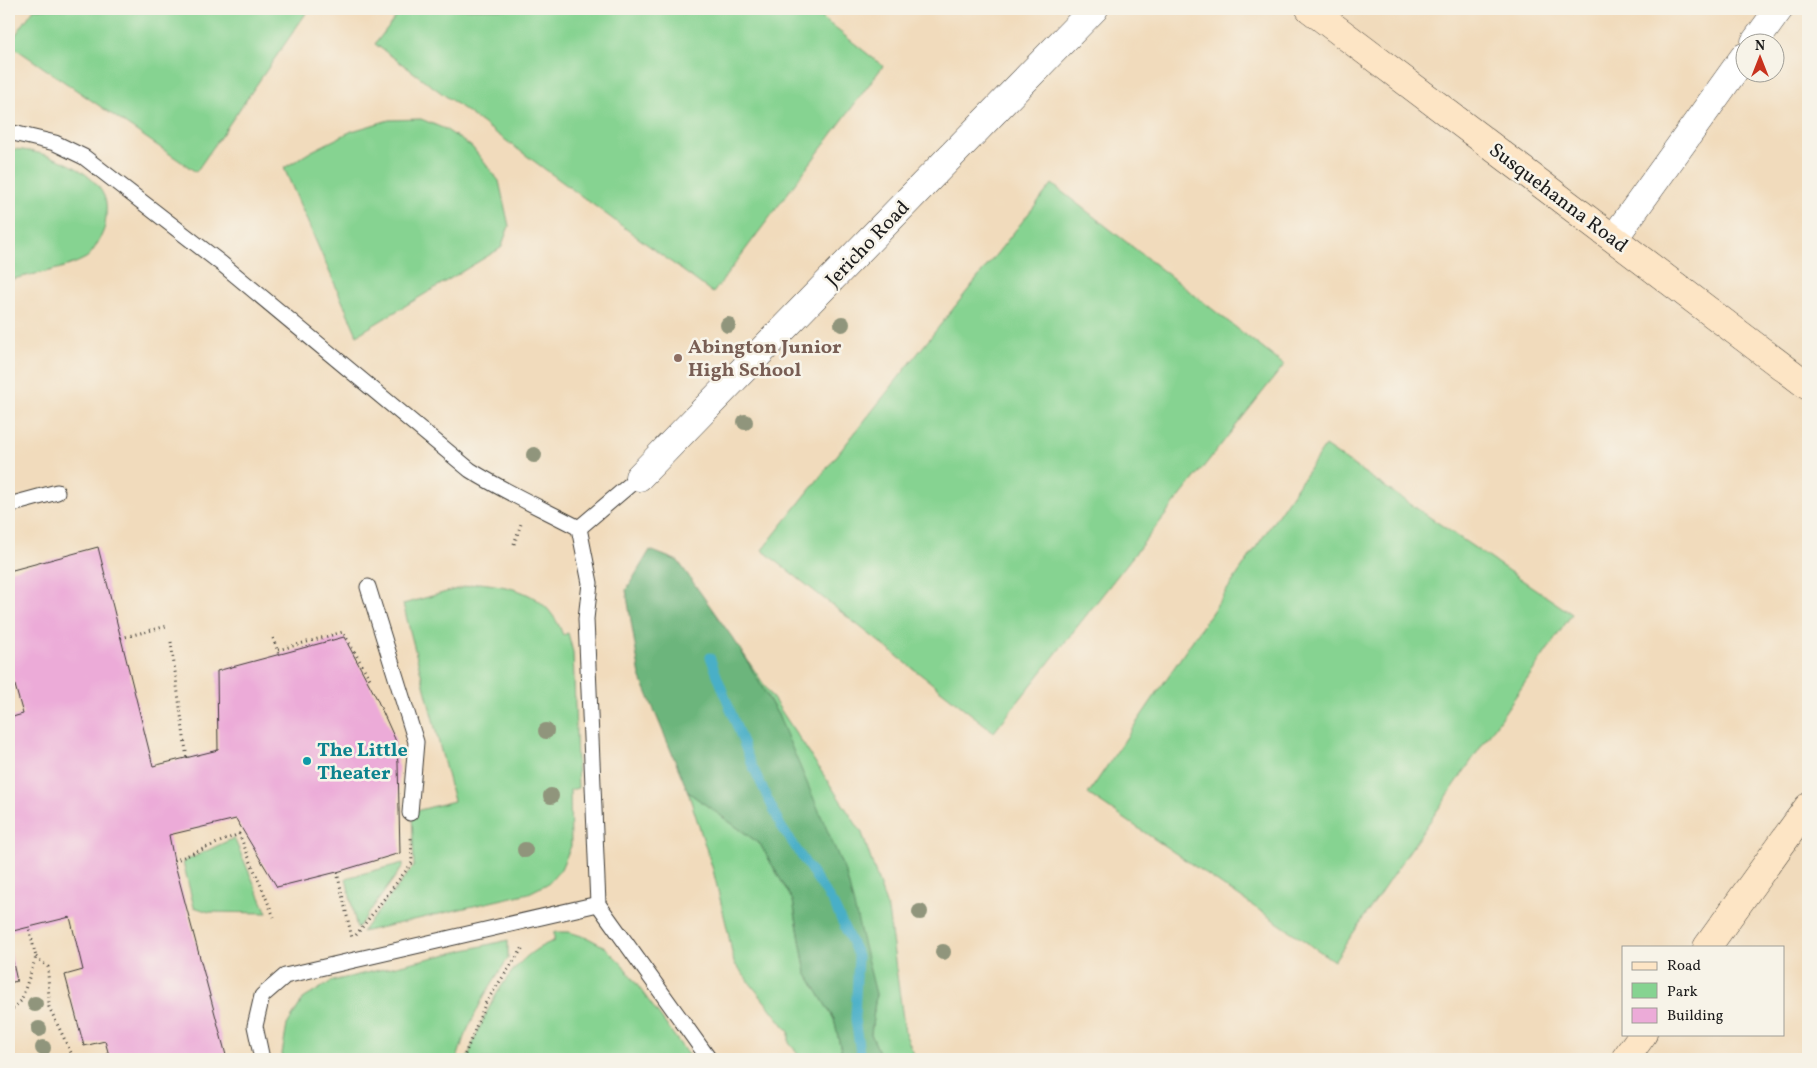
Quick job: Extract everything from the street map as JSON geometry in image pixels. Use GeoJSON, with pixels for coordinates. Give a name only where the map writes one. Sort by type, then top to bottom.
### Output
{"type":"FeatureCollection","features":[{"type":"Feature","properties":{"kind":"main road","name":"Susquehanna Road"},"geometry":{"type":"LineString","coordinates":[[1310,9],[1808,386]]}},
{"type":"Feature","properties":{"kind":"main road"},"geometry":{"type":"LineString","coordinates":[[1708,946],[1808,807]]}},
{"type":"Feature","properties":{"kind":"main road"},"geometry":{"type":"LineString","coordinates":[[1625,1059],[1642,1036]]}},
{"type":"Feature","properties":{"kind":"street","name":"Jericho Road"},"geometry":{"type":"LineString","coordinates":[[639,477],[1094,9]]}},
{"type":"Feature","properties":{"kind":"street"},"geometry":{"type":"LineString","coordinates":[[1762,32],[1779,9]]}},
{"type":"Feature","properties":{"kind":"street"},"geometry":{"type":"LineString","coordinates":[[1614,238],[1734,71]]}},
{"type":"Feature","properties":{"kind":"lane"},"geometry":{"type":"LineString","coordinates":[[9,132],[55,142],[84,157],[222,264],[470,470],[494,485],[529,501],[579,528]]}},
{"type":"Feature","properties":{"kind":"lane"},"geometry":{"type":"LineString","coordinates":[[579,528],[639,477]]}},
{"type":"Feature","properties":{"kind":"lane"},"geometry":{"type":"LineString","coordinates":[[9,505],[57,492]]}},
{"type":"Feature","properties":{"kind":"lane"},"geometry":{"type":"LineString","coordinates":[[579,528],[590,583],[586,619],[598,904],[709,1059]]}},
{"type":"Feature","properties":{"kind":"lane"},"geometry":{"type":"LineString","coordinates":[[368,587],[416,742],[410,813]]}},
{"type":"Feature","properties":{"kind":"lane"},"geometry":{"type":"LineString","coordinates":[[262,1059],[256,1026],[262,996],[285,976],[598,904]]}},
{"type":"Feature","properties":{"kind":"path"},"geometry":{"type":"LineString","coordinates":[[514,544],[523,519]]}},
{"type":"Feature","properties":{"kind":"path"},"geometry":{"type":"LineString","coordinates":[[121,638],[167,626]]}},
{"type":"Feature","properties":{"kind":"path"},"geometry":{"type":"LineString","coordinates":[[273,638],[279,652],[343,632],[373,683]]}},
{"type":"Feature","properties":{"kind":"path"},"geometry":{"type":"LineString","coordinates":[[171,642],[187,758]]}},
{"type":"Feature","properties":{"kind":"path"},"geometry":{"type":"LineString","coordinates":[[336,872],[353,940],[412,863],[410,813]]}},
{"type":"Feature","properties":{"kind":"path"},"geometry":{"type":"LineString","coordinates":[[174,860],[239,834],[274,917]]}},
{"type":"Feature","properties":{"kind":"path"},"geometry":{"type":"LineString","coordinates":[[9,1012],[21,1002],[36,957],[29,928]]}},
{"type":"Feature","properties":{"kind":"path"},"geometry":{"type":"LineString","coordinates":[[463,1059],[486,1002],[528,940]]}},
{"type":"Feature","properties":{"kind":"path"},"geometry":{"type":"LineString","coordinates":[[36,957],[48,967],[49,1007],[74,1059]]}},
{"type":"Feature","properties":{"kind":"path"},"geometry":{"type":"LineString","coordinates":[[9,1054],[24,1059]]}},
{"type":"Feature","properties":{"kind":"path"},"geometry":{"type":"LineString","coordinates":[[92,1059],[108,1054]]}},
{"type":"Feature","properties":{"kind":"green space"},"geometry":{"type":"Polygon","coordinates":[[[34,9],[309,9],[196,172],[9,44],[34,9]]]}},
{"type":"Feature","properties":{"kind":"green space"},"geometry":{"type":"Polygon","coordinates":[[[402,9],[811,9],[883,66],[713,293],[375,44],[402,9]]]}},
{"type":"Feature","properties":{"kind":"green space"},"geometry":{"type":"Polygon","coordinates":[[[421,119],[445,129],[472,147],[499,181],[509,226],[501,248],[357,335],[284,168],[312,151],[352,131],[389,120],[421,119]]]}},
{"type":"Feature","properties":{"kind":"green space"},"geometry":{"type":"Polygon","coordinates":[[[9,149],[35,152],[63,161],[88,176],[97,185],[106,203],[105,226],[92,252],[86,258],[58,269],[9,280],[9,149]]]}},
{"type":"Feature","properties":{"kind":"green space"},"geometry":{"type":"Polygon","coordinates":[[[1052,184],[1284,365],[994,732],[762,550],[1052,184]]]}},
{"type":"Feature","properties":{"kind":"green space"},"geometry":{"type":"Polygon","coordinates":[[[1325,446],[1572,614],[1334,961],[1088,794],[1325,446]]]}},
{"type":"Feature","properties":{"kind":"green space"},"geometry":{"type":"Polygon","coordinates":[[[650,550],[678,561],[739,647],[778,715],[846,874],[876,994],[871,1034],[882,1059],[843,1059],[834,1019],[806,973],[793,901],[760,844],[688,792],[640,676],[626,590],[650,550]]]}},
{"type":"Feature","properties":{"kind":"green space"},"geometry":{"type":"Polygon","coordinates":[[[479,583],[506,587],[530,596],[549,611],[557,621],[563,635],[568,633],[573,652],[578,788],[570,790],[571,846],[561,869],[549,883],[529,893],[362,932],[414,866],[412,812],[454,801],[403,604],[479,583]]]}},
{"type":"Feature","properties":{"kind":"green space"},"geometry":{"type":"Polygon","coordinates":[[[739,647],[862,833],[888,910],[905,1033],[916,1059],[882,1059],[871,1034],[876,994],[778,715],[739,647]]]}},
{"type":"Feature","properties":{"kind":"green space"},"geometry":{"type":"Polygon","coordinates":[[[688,792],[760,844],[793,901],[806,973],[834,1019],[843,1059],[803,1059],[789,1043],[789,1032],[734,963],[713,870],[688,792]]]}},
{"type":"Feature","properties":{"kind":"green space"},"geometry":{"type":"Polygon","coordinates":[[[234,838],[267,913],[209,912],[194,907],[183,862],[234,838]]]}},
{"type":"Feature","properties":{"kind":"green space"},"geometry":{"type":"Polygon","coordinates":[[[403,863],[403,866],[357,929],[346,878],[403,863]]]}},
{"type":"Feature","properties":{"kind":"green space"},"geometry":{"type":"Polygon","coordinates":[[[554,932],[569,932],[588,938],[605,947],[622,964],[691,1059],[467,1059],[486,1014],[503,984],[513,970],[525,959],[537,949],[554,941],[554,932]]]}},
{"type":"Feature","properties":{"kind":"green space"},"geometry":{"type":"Polygon","coordinates":[[[508,940],[508,958],[484,996],[464,1037],[457,1059],[283,1059],[282,1054],[287,1025],[303,999],[332,981],[508,940]]]}},
{"type":"Feature","properties":{"kind":"building"},"geometry":{"type":"Polygon","coordinates":[[[98,547],[153,766],[218,750],[217,671],[344,637],[376,697],[395,739],[398,763],[400,853],[337,872],[277,887],[236,819],[169,835],[174,861],[227,1059],[110,1059],[105,1041],[84,1046],[65,975],[83,970],[70,917],[9,932],[9,718],[23,714],[9,664],[9,571],[98,547]]]}},
{"type":"Feature","properties":{"kind":"building"},"geometry":{"type":"Polygon","coordinates":[[[9,945],[17,981],[9,983],[9,945]]]}},
{"type":"Feature","properties":{"kind":"waterway"},"geometry":{"type":"LineString","coordinates":[[710,657],[750,761],[781,826],[834,905],[858,956],[855,1019],[861,1059]]}},
{"type":"Feature","properties":{"kind":"place","name":"Abington Junior High School"},"geometry":{"type":"Point","coordinates":[678,358]}},
{"type":"Feature","properties":{"kind":"place","name":"The Little Theater"},"geometry":{"type":"Point","coordinates":[307,761]}}]}
